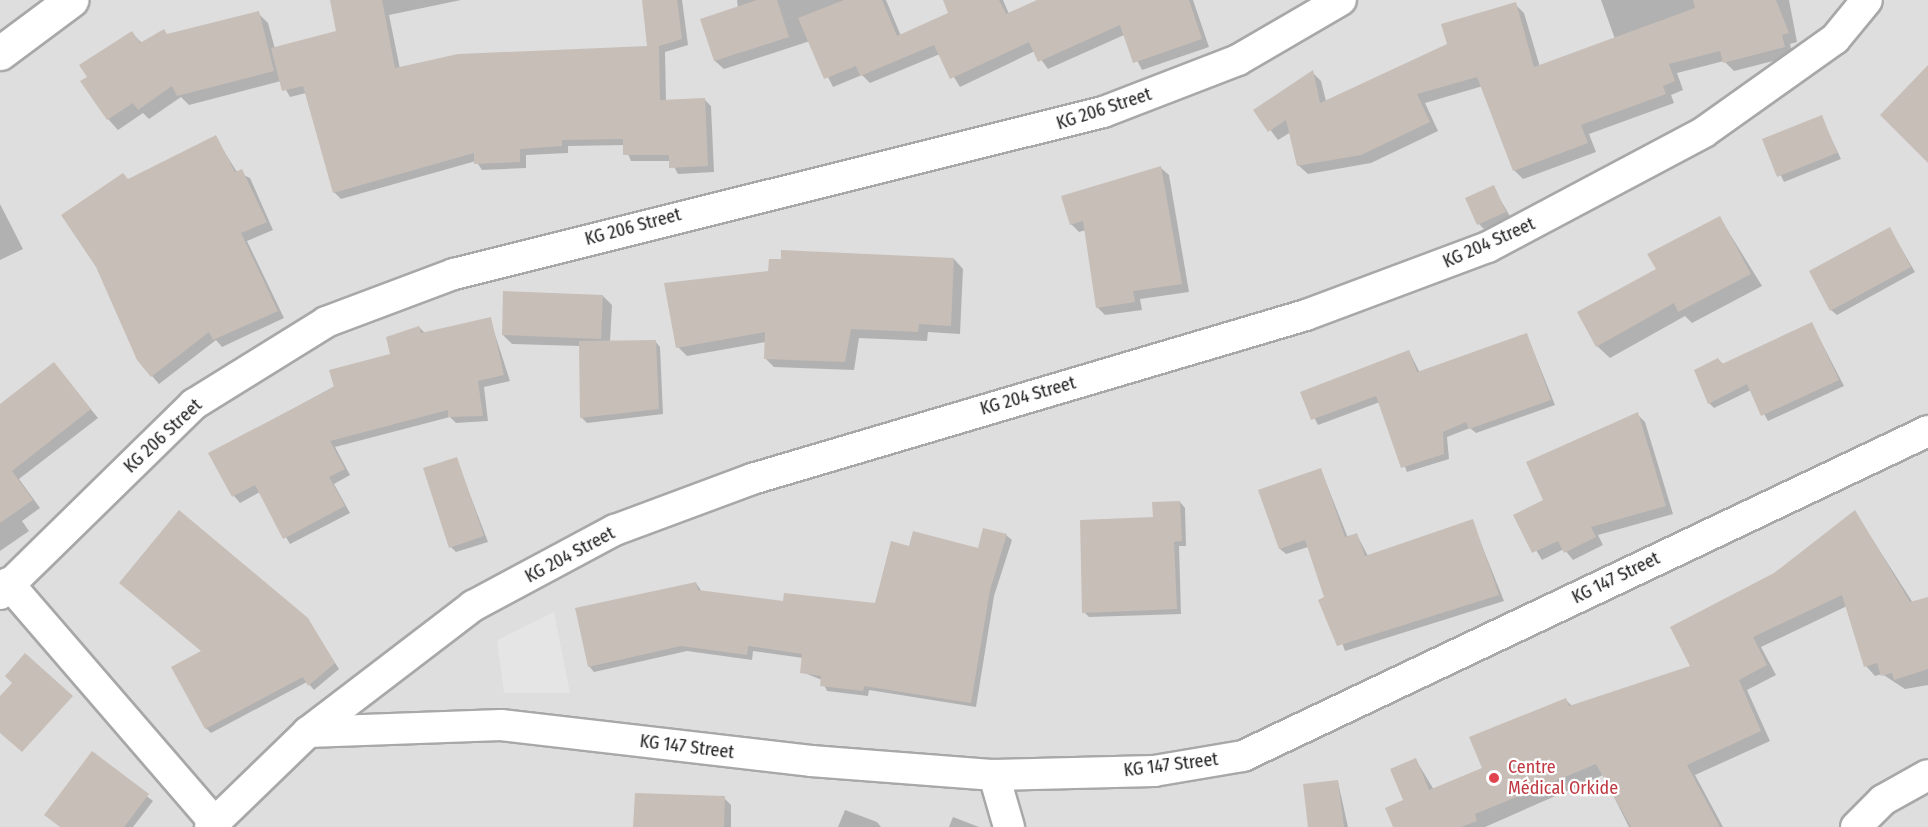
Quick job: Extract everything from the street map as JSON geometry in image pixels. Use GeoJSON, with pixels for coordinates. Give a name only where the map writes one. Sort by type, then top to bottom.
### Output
{"type":"FeatureCollection","features":[{"type":"Feature","properties":{"kind":"street"},"geometry":{"type":"LineString","coordinates":[[0,53],[71,0]]}},
{"type":"Feature","properties":{"kind":"street","name":"KG 206 Street"},"geometry":{"type":"LineString","coordinates":[[4,589],[194,404],[326,322],[454,274],[1103,112],[1238,60],[1341,0]]}},
{"type":"Feature","properties":{"kind":"street","name":"KG 204 Street"},"geometry":{"type":"LineString","coordinates":[[212,824],[308,732],[473,606],[615,530],[752,479],[1306,315],[1488,247],[1704,132],[1835,39],[1867,0]]}},
{"type":"Feature","properties":{"kind":"street","name":"KG 147 Street"},"geometry":{"type":"LineString","coordinates":[[308,732],[501,725],[811,761],[994,775],[1154,771],[1243,756],[1928,431]]}},
{"type":"Feature","properties":{"kind":"street"},"geometry":{"type":"LineString","coordinates":[[4,589],[212,824]]}},
{"type":"Feature","properties":{"kind":"street"},"geometry":{"type":"LineString","coordinates":[[994,775],[1010,827]]}},
{"type":"Feature","properties":{"kind":"street"},"geometry":{"type":"LineString","coordinates":[[1856,827],[1883,800],[1928,775]]}},
{"type":"Feature","properties":{"kind":"shaded area"},"geometry":{"type":"Polygon","coordinates":[[[0,0],[1928,0],[1928,827],[0,827],[0,0]]]}},
{"type":"Feature","properties":{"kind":"shaded area"},"geometry":{"type":"Polygon","coordinates":[[[554,612],[570,693],[504,693],[497,640],[554,612]]]}},
{"type":"Feature","properties":{"kind":"building"},"geometry":{"type":"Polygon","coordinates":[[[330,0],[382,0],[395,68],[458,54],[647,46],[642,0],[677,0],[682,39],[659,46],[660,100],[705,98],[708,166],[669,168],[669,155],[623,155],[623,139],[562,140],[562,146],[520,149],[520,162],[474,164],[474,153],[333,193],[303,86],[282,91],[271,48],[336,31],[330,0]]]}},
{"type":"Feature","properties":{"kind":"building"},"geometry":{"type":"Polygon","coordinates":[[[757,0],[777,0],[789,37],[714,61],[700,19],[757,0]]]}},
{"type":"Feature","properties":{"kind":"building"},"geometry":{"type":"Polygon","coordinates":[[[844,0],[882,0],[897,36],[948,13],[943,0],[999,0],[1006,14],[1037,0],[1189,0],[1202,39],[1133,63],[1120,25],[1038,62],[1029,42],[950,79],[934,45],[860,76],[856,66],[824,79],[798,18],[844,0]]]}},
{"type":"Feature","properties":{"kind":"building"},"geometry":{"type":"Polygon","coordinates":[[[1693,0],[1776,0],[1789,33],[1782,35],[1785,47],[1723,63],[1720,51],[1669,64],[1675,81],[1663,86],[1666,94],[1581,125],[1588,143],[1513,171],[1477,77],[1417,94],[1430,122],[1361,155],[1297,166],[1286,120],[1268,132],[1253,110],[1313,70],[1320,103],[1447,44],[1441,24],[1516,2],[1534,67],[1695,8],[1693,0]]]}},
{"type":"Feature","properties":{"kind":"building"},"geometry":{"type":"Polygon","coordinates":[[[259,11],[274,71],[177,96],[172,86],[138,110],[133,103],[107,120],[80,81],[87,77],[79,65],[132,31],[140,43],[164,29],[167,34],[259,11]]]}},
{"type":"Feature","properties":{"kind":"building"},"geometry":{"type":"Polygon","coordinates":[[[1928,65],[1928,163],[1880,115],[1928,65]]]}},
{"type":"Feature","properties":{"kind":"building"},"geometry":{"type":"Polygon","coordinates":[[[1822,115],[1837,153],[1777,177],[1762,139],[1822,115]]]}},
{"type":"Feature","properties":{"kind":"building"},"geometry":{"type":"Polygon","coordinates":[[[216,135],[235,172],[242,169],[267,222],[241,233],[278,311],[213,340],[209,332],[151,377],[137,360],[96,267],[61,215],[123,173],[128,179],[216,135]]]}},
{"type":"Feature","properties":{"kind":"building"},"geometry":{"type":"Polygon","coordinates":[[[1161,166],[1182,284],[1133,291],[1135,302],[1096,308],[1083,221],[1070,225],[1061,196],[1161,166]]]}},
{"type":"Feature","properties":{"kind":"building"},"geometry":{"type":"Polygon","coordinates":[[[1494,185],[1506,212],[1477,225],[1465,198],[1494,185]]]}},
{"type":"Feature","properties":{"kind":"building"},"geometry":{"type":"Polygon","coordinates":[[[1720,216],[1751,274],[1678,312],[1674,303],[1596,347],[1577,312],[1656,269],[1647,254],[1720,216]]]}},
{"type":"Feature","properties":{"kind":"building"},"geometry":{"type":"Polygon","coordinates":[[[1890,227],[1911,267],[1830,311],[1809,271],[1890,227]]]}},
{"type":"Feature","properties":{"kind":"building"},"geometry":{"type":"Polygon","coordinates":[[[781,250],[954,258],[951,326],[919,324],[918,332],[851,329],[845,362],[764,359],[765,332],[676,348],[664,283],[768,271],[769,259],[781,259],[781,250]]]}},
{"type":"Feature","properties":{"kind":"building"},"geometry":{"type":"Polygon","coordinates":[[[503,291],[603,295],[601,339],[502,335],[503,291]]]}},
{"type":"Feature","properties":{"kind":"building"},"geometry":{"type":"Polygon","coordinates":[[[491,317],[504,375],[478,381],[483,416],[448,417],[448,410],[330,441],[345,469],[329,477],[345,506],[283,539],[255,485],[232,497],[208,453],[334,387],[329,370],[390,354],[386,337],[419,326],[421,333],[491,317]]]}},
{"type":"Feature","properties":{"kind":"building"},"geometry":{"type":"Polygon","coordinates":[[[1812,322],[1839,380],[1761,416],[1747,384],[1708,404],[1694,370],[1718,358],[1722,364],[1812,322]]]}},
{"type":"Feature","properties":{"kind":"building"},"geometry":{"type":"Polygon","coordinates":[[[1527,333],[1551,400],[1469,429],[1466,422],[1443,432],[1444,454],[1401,468],[1376,396],[1311,420],[1300,392],[1409,350],[1417,372],[1527,333]]]}},
{"type":"Feature","properties":{"kind":"building"},"geometry":{"type":"Polygon","coordinates":[[[656,340],[659,409],[580,418],[579,341],[656,340]]]}},
{"type":"Feature","properties":{"kind":"building"},"geometry":{"type":"Polygon","coordinates":[[[54,362],[91,409],[12,471],[33,500],[0,523],[0,404],[54,362]]]}},
{"type":"Feature","properties":{"kind":"building"},"geometry":{"type":"Polygon","coordinates":[[[1638,412],[1666,506],[1591,527],[1596,537],[1564,553],[1558,541],[1532,553],[1513,515],[1543,500],[1526,462],[1638,412]]]}},
{"type":"Feature","properties":{"kind":"building"},"geometry":{"type":"Polygon","coordinates":[[[457,457],[484,536],[449,548],[423,468],[457,457]]]}},
{"type":"Feature","properties":{"kind":"building"},"geometry":{"type":"Polygon","coordinates":[[[1321,468],[1345,537],[1357,533],[1365,556],[1473,519],[1499,595],[1337,646],[1318,600],[1324,597],[1305,540],[1279,549],[1258,490],[1321,468]]]}},
{"type":"Feature","properties":{"kind":"building"},"geometry":{"type":"Polygon","coordinates":[[[1180,501],[1182,541],[1174,542],[1177,609],[1082,613],[1080,520],[1153,517],[1152,502],[1180,501]]]}},
{"type":"Feature","properties":{"kind":"building"},"geometry":{"type":"Polygon","coordinates":[[[179,510],[308,618],[335,663],[308,686],[303,677],[205,729],[171,667],[201,651],[119,583],[179,510]]]}},
{"type":"Feature","properties":{"kind":"building"},"geometry":{"type":"Polygon","coordinates":[[[1855,510],[1910,602],[1928,597],[1928,669],[1894,680],[1892,673],[1881,676],[1877,663],[1864,667],[1842,595],[1753,637],[1767,665],[1739,680],[1761,731],[1687,765],[1720,827],[1631,827],[1596,764],[1475,814],[1477,821],[1461,827],[1393,827],[1385,808],[1403,800],[1390,769],[1416,758],[1429,790],[1482,768],[1469,737],[1566,698],[1569,706],[1690,666],[1670,627],[1774,573],[1855,510]]]}},
{"type":"Feature","properties":{"kind":"building"},"geometry":{"type":"Polygon","coordinates":[[[983,528],[1007,534],[990,590],[971,703],[864,686],[863,691],[820,686],[821,676],[800,673],[802,654],[748,646],[747,655],[681,646],[588,667],[575,608],[696,582],[698,590],[783,601],[784,593],[875,603],[891,541],[909,546],[913,531],[978,548],[983,528]]]}},
{"type":"Feature","properties":{"kind":"building"},"geometry":{"type":"Polygon","coordinates":[[[25,653],[73,696],[22,752],[0,733],[0,696],[12,683],[5,676],[25,653]]]}},
{"type":"Feature","properties":{"kind":"building"},"geometry":{"type":"Polygon","coordinates":[[[92,751],[149,794],[124,827],[60,827],[44,815],[92,751]]]}},
{"type":"Feature","properties":{"kind":"building"},"geometry":{"type":"Polygon","coordinates":[[[1338,780],[1344,827],[1308,827],[1303,784],[1338,780]]]}},
{"type":"Feature","properties":{"kind":"building"},"geometry":{"type":"Polygon","coordinates":[[[635,793],[725,796],[724,827],[633,827],[635,793]]]}},
{"type":"Feature","properties":{"kind":"place","name":"Centre Médical Orkide"},"geometry":{"type":"Point","coordinates":[1494,778]}}]}
